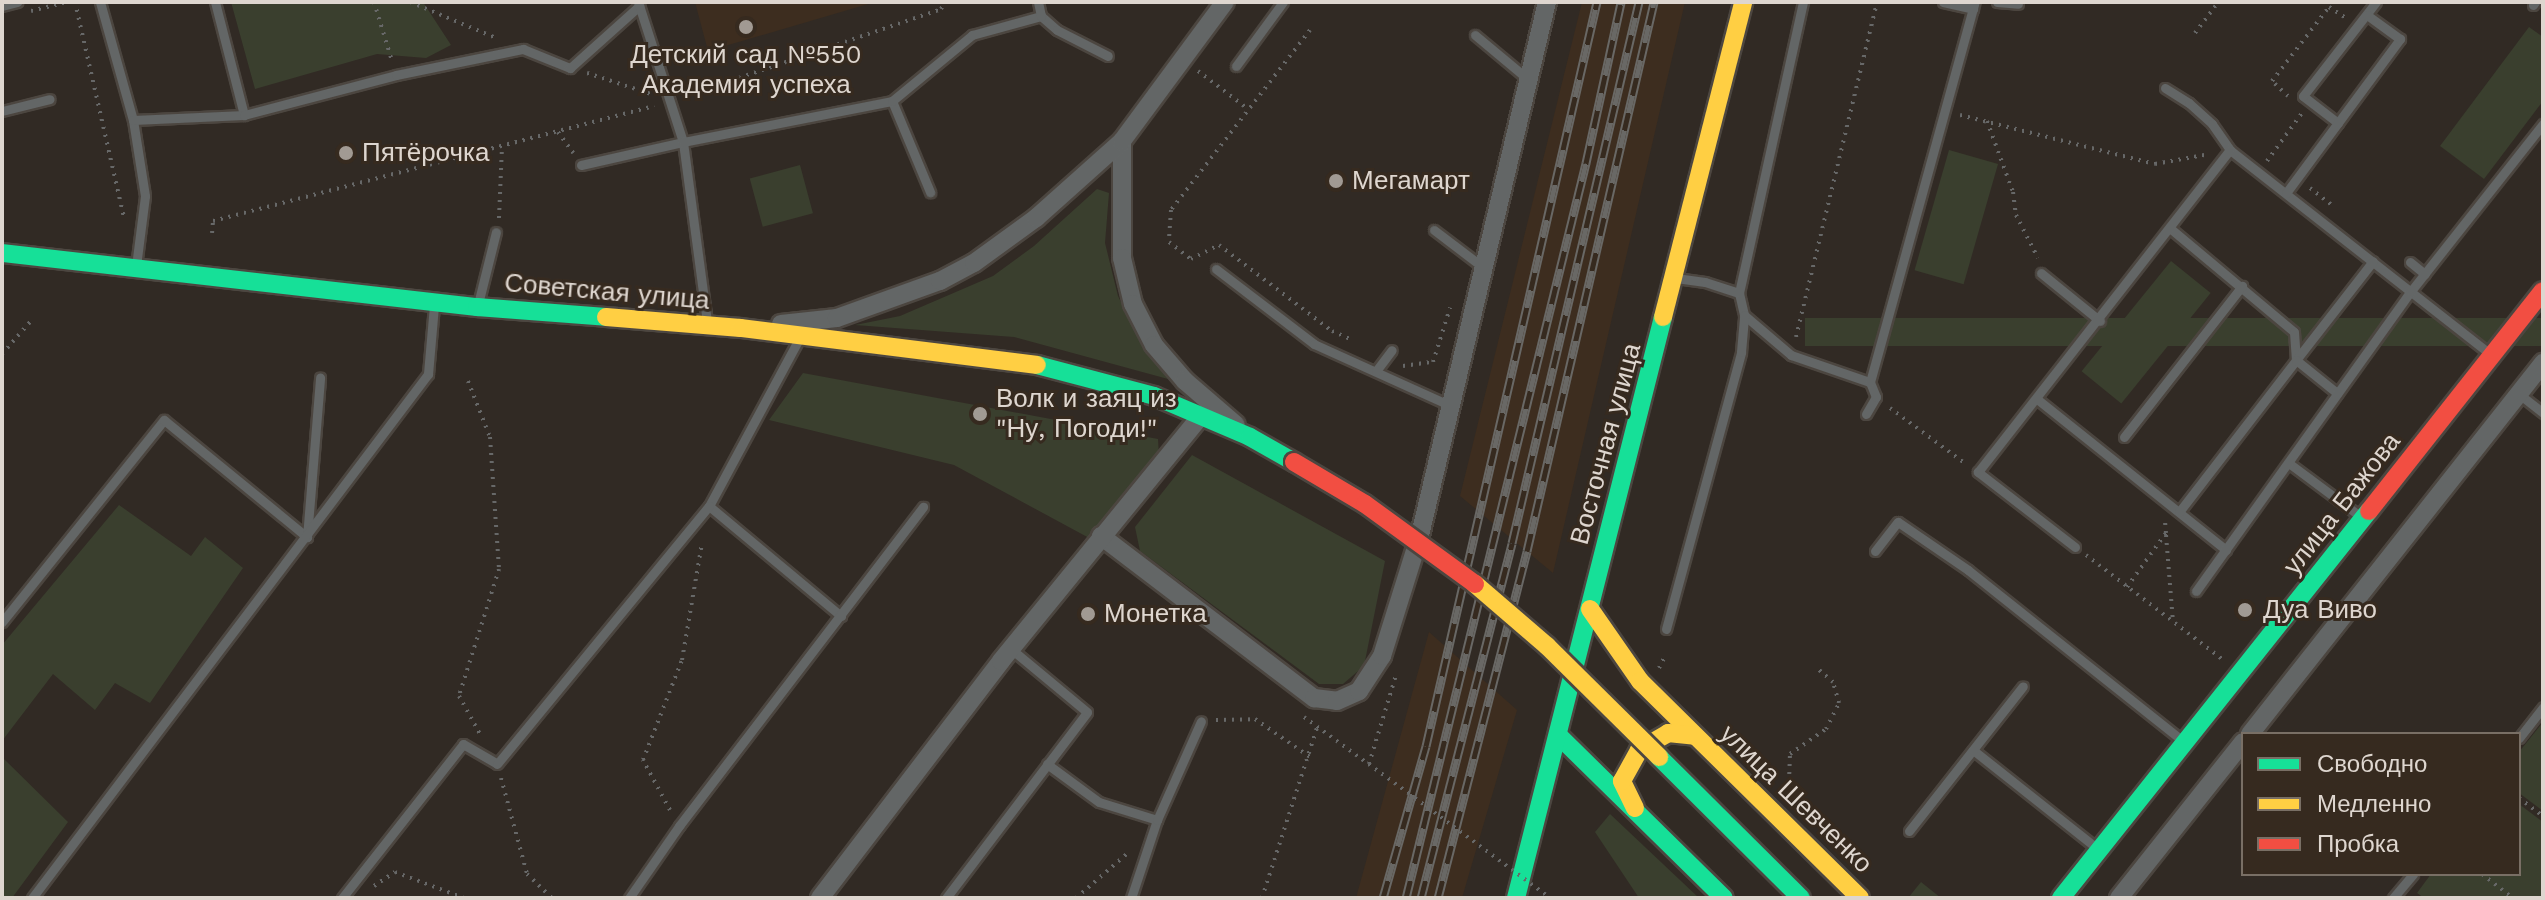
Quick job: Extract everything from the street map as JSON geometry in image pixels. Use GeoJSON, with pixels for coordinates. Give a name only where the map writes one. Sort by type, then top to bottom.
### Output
{"type":"FeatureCollection","features":[{"type":"Feature","properties":{"kind":"main road","name":"Восточная улица"},"geometry":{"type":"LineString","coordinates":[[1516,898],[1743,2]]}},
{"type":"Feature","properties":{"kind":"main road","name":"Советская улица"},"geometry":{"type":"LineString","coordinates":[[2,253],[477,307],[801,335],[1059,368],[1154,396],[1250,437],[1365,504],[1457,568],[1547,646],[1801,898]]}},
{"type":"Feature","properties":{"kind":"main road","name":"улица Бажова"},"geometry":{"type":"LineString","coordinates":[[2061,898],[2543,291]]}},
{"type":"Feature","properties":{"kind":"main road","name":"улица Шевченко"},"geometry":{"type":"LineString","coordinates":[[1590,609],[1640,681],[1860,898]]}},
{"type":"Feature","properties":{"kind":"main road"},"geometry":{"type":"LineString","coordinates":[[1639,815],[1622,781],[1639,750],[1668,733],[1695,736]]}},
{"type":"Feature","properties":{"kind":"main road"},"geometry":{"type":"LineString","coordinates":[[1559,736],[1724,898]]}},
{"type":"Feature","properties":{"kind":"street"},"geometry":{"type":"LineString","coordinates":[[741,328],[837,318],[940,281],[974,263],[1036,218],[1122,141],[1225,2]]}},
{"type":"Feature","properties":{"kind":"street"},"geometry":{"type":"LineString","coordinates":[[1101,536],[1314,698],[1337,701],[1349,698],[1368,680],[1382,656],[1420,535],[1547,2]]}},
{"type":"Feature","properties":{"kind":"street"},"geometry":{"type":"LineString","coordinates":[[1122,141],[1122,258],[1133,304],[1154,345],[1185,381],[1250,437]]}},
{"type":"Feature","properties":{"kind":"street"},"geometry":{"type":"LineString","coordinates":[[2252,732],[2543,363]]}},
{"type":"Feature","properties":{"kind":"street"},"geometry":{"type":"LineString","coordinates":[[820,898],[1011,649],[1201,416]]}},
{"type":"Feature","properties":{"kind":"street"},"geometry":{"type":"LineString","coordinates":[[2119,898],[2241,746]]}},
{"type":"Feature","properties":{"kind":"lane"},"geometry":{"type":"LineString","coordinates":[[2,6],[17,2]]}},
{"type":"Feature","properties":{"kind":"lane"},"geometry":{"type":"LineString","coordinates":[[100,2],[133,120],[145,196],[136,270]]}},
{"type":"Feature","properties":{"kind":"lane"},"geometry":{"type":"LineString","coordinates":[[215,2],[244,115]]}},
{"type":"Feature","properties":{"kind":"lane"},"geometry":{"type":"LineString","coordinates":[[1038,2],[1041,16],[1057,30],[1108,56]]}},
{"type":"Feature","properties":{"kind":"lane"},"geometry":{"type":"LineString","coordinates":[[1666,629],[1741,352],[1744,315],[1739,293],[1803,2]]}},
{"type":"Feature","properties":{"kind":"lane"},"geometry":{"type":"LineString","coordinates":[[1866,414],[1876,397],[1870,382],[1974,6],[1943,2]]}},
{"type":"Feature","properties":{"kind":"lane"},"geometry":{"type":"LineString","coordinates":[[1997,2],[2018,4]]}},
{"type":"Feature","properties":{"kind":"lane"},"geometry":{"type":"LineString","coordinates":[[2338,123],[2303,96],[2376,2]]}},
{"type":"Feature","properties":{"kind":"lane"},"geometry":{"type":"LineString","coordinates":[[133,120],[244,115],[396,75],[523,49],[570,68],[639,4],[683,142],[707,326]]}},
{"type":"Feature","properties":{"kind":"lane"},"geometry":{"type":"LineString","coordinates":[[1236,66],[1277,4]]}},
{"type":"Feature","properties":{"kind":"lane"},"geometry":{"type":"LineString","coordinates":[[2286,193],[2400,39],[2367,15]]}},
{"type":"Feature","properties":{"kind":"lane"},"geometry":{"type":"LineString","coordinates":[[581,165],[892,101],[972,35],[1041,16]]}},
{"type":"Feature","properties":{"kind":"lane"},"geometry":{"type":"LineString","coordinates":[[1475,35],[1529,80]]}},
{"type":"Feature","properties":{"kind":"lane"},"geometry":{"type":"LineString","coordinates":[[2165,88],[2189,103],[2212,124],[2230,150],[2492,355]]}},
{"type":"Feature","properties":{"kind":"lane"},"geometry":{"type":"LineString","coordinates":[[2,111],[50,99]]}},
{"type":"Feature","properties":{"kind":"lane"},"geometry":{"type":"LineString","coordinates":[[892,101],[930,192]]}},
{"type":"Feature","properties":{"kind":"lane"},"geometry":{"type":"LineString","coordinates":[[2196,591],[2290,464],[2411,291],[2543,124]]}},
{"type":"Feature","properties":{"kind":"lane"},"geometry":{"type":"LineString","coordinates":[[2075,547],[1978,472],[2100,321],[2230,150]]}},
{"type":"Feature","properties":{"kind":"lane"},"geometry":{"type":"LineString","coordinates":[[2171,229],[2294,332],[2296,360],[2337,393]]}},
{"type":"Feature","properties":{"kind":"lane"},"geometry":{"type":"LineString","coordinates":[[1434,230],[1484,268]]}},
{"type":"Feature","properties":{"kind":"lane"},"geometry":{"type":"LineString","coordinates":[[477,307],[496,232]]}},
{"type":"Feature","properties":{"kind":"lane"},"geometry":{"type":"LineString","coordinates":[[2179,512],[2373,261]]}},
{"type":"Feature","properties":{"kind":"lane"},"geometry":{"type":"LineString","coordinates":[[2410,262],[2425,274]]}},
{"type":"Feature","properties":{"kind":"lane"},"geometry":{"type":"LineString","coordinates":[[1216,269],[1314,344],[1376,371],[1405,388],[1451,406]]}},
{"type":"Feature","properties":{"kind":"lane"},"geometry":{"type":"LineString","coordinates":[[2044,276],[2100,321]]}},
{"type":"Feature","properties":{"kind":"lane"},"geometry":{"type":"LineString","coordinates":[[1675,278],[1705,282],[1739,293]]}},
{"type":"Feature","properties":{"kind":"lane"},"geometry":{"type":"LineString","coordinates":[[2124,437],[2242,286]]}},
{"type":"Feature","properties":{"kind":"lane"},"geometry":{"type":"LineString","coordinates":[[32,898],[428,374],[434,300]]}},
{"type":"Feature","properties":{"kind":"lane"},"geometry":{"type":"LineString","coordinates":[[1744,315],[1791,355],[1870,382]]}},
{"type":"Feature","properties":{"kind":"lane"},"geometry":{"type":"LineString","coordinates":[[342,898],[463,744],[497,764],[709,506],[801,335]]}},
{"type":"Feature","properties":{"kind":"lane"},"geometry":{"type":"LineString","coordinates":[[1376,371],[1389,354]]}},
{"type":"Feature","properties":{"kind":"lane"},"geometry":{"type":"LineString","coordinates":[[307,537],[320,378]]}},
{"type":"Feature","properties":{"kind":"lane"},"geometry":{"type":"LineString","coordinates":[[2519,394],[2543,413]]}},
{"type":"Feature","properties":{"kind":"lane"},"geometry":{"type":"LineString","coordinates":[[2037,399],[2226,550]]}},
{"type":"Feature","properties":{"kind":"lane"},"geometry":{"type":"LineString","coordinates":[[2,622],[164,420],[307,537]]}},
{"type":"Feature","properties":{"kind":"lane"},"geometry":{"type":"LineString","coordinates":[[2290,464],[2363,519]]}},
{"type":"Feature","properties":{"kind":"lane"},"geometry":{"type":"LineString","coordinates":[[709,506],[841,616]]}},
{"type":"Feature","properties":{"kind":"lane"},"geometry":{"type":"LineString","coordinates":[[629,898],[679,826],[923,507]]}},
{"type":"Feature","properties":{"kind":"lane"},"geometry":{"type":"LineString","coordinates":[[1875,551],[1898,522],[1968,570],[2186,743]]}},
{"type":"Feature","properties":{"kind":"lane"},"geometry":{"type":"LineString","coordinates":[[946,898],[1087,712],[1011,649]]}},
{"type":"Feature","properties":{"kind":"lane"},"geometry":{"type":"LineString","coordinates":[[1909,831],[2023,686]]}},
{"type":"Feature","properties":{"kind":"lane"},"geometry":{"type":"LineString","coordinates":[[2521,735],[2543,707]]}},
{"type":"Feature","properties":{"kind":"lane"},"geometry":{"type":"LineString","coordinates":[[1131,898],[1157,820],[1201,721]]}},
{"type":"Feature","properties":{"kind":"lane"},"geometry":{"type":"LineString","coordinates":[[1973,750],[2100,851]]}},
{"type":"Feature","properties":{"kind":"lane"},"geometry":{"type":"LineString","coordinates":[[1047,764],[1099,802],[1157,820]]}},
{"type":"Feature","properties":{"kind":"lane"},"geometry":{"type":"LineString","coordinates":[[2393,898],[2411,876]]}},
{"type":"Feature","properties":{"kind":"path"},"geometry":{"type":"LineString","coordinates":[[28,12],[67,2]]}},
{"type":"Feature","properties":{"kind":"path"},"geometry":{"type":"LineString","coordinates":[[75,2],[125,221]]}},
{"type":"Feature","properties":{"kind":"path"},"geometry":{"type":"LineString","coordinates":[[374,2],[396,75]]}},
{"type":"Feature","properties":{"kind":"path"},"geometry":{"type":"LineString","coordinates":[[410,2],[523,49]]}},
{"type":"Feature","properties":{"kind":"path"},"geometry":{"type":"LineString","coordinates":[[212,233],[213,221],[672,101],[941,9],[945,2]]}},
{"type":"Feature","properties":{"kind":"path"},"geometry":{"type":"LineString","coordinates":[[1791,355],[1877,2]]}},
{"type":"Feature","properties":{"kind":"path"},"geometry":{"type":"LineString","coordinates":[[2195,33],[2218,2]]}},
{"type":"Feature","properties":{"kind":"path"},"geometry":{"type":"LineString","coordinates":[[1310,30],[1171,210],[1169,242],[1191,259],[1219,245],[1332,331],[1389,354],[1403,366],[1433,362],[1453,301]]}},
{"type":"Feature","properties":{"kind":"path"},"geometry":{"type":"LineString","coordinates":[[570,68],[672,101]]}},
{"type":"Feature","properties":{"kind":"path"},"geometry":{"type":"LineString","coordinates":[[1196,70],[1248,109]]}},
{"type":"Feature","properties":{"kind":"path"},"geometry":{"type":"LineString","coordinates":[[1943,110],[2155,164],[2230,150]]}},
{"type":"Feature","properties":{"kind":"path"},"geometry":{"type":"LineString","coordinates":[[1987,121],[2013,192],[2016,215],[2044,276]]}},
{"type":"Feature","properties":{"kind":"path"},"geometry":{"type":"LineString","coordinates":[[558,132],[581,165]]}},
{"type":"Feature","properties":{"kind":"path"},"geometry":{"type":"LineString","coordinates":[[496,232],[502,209],[502,146]]}},
{"type":"Feature","properties":{"kind":"path"},"geometry":{"type":"LineString","coordinates":[[2306,185],[2333,206]]}},
{"type":"Feature","properties":{"kind":"path"},"geometry":{"type":"LineString","coordinates":[[2,354],[30,322]]}},
{"type":"Feature","properties":{"kind":"path"},"geometry":{"type":"LineString","coordinates":[[468,381],[490,437],[499,569],[459,696],[497,764],[527,874],[552,898]]}},
{"type":"Feature","properties":{"kind":"path"},"geometry":{"type":"LineString","coordinates":[[1876,397],[1978,472]]}},
{"type":"Feature","properties":{"kind":"path"},"geometry":{"type":"LineString","coordinates":[[2164,500],[2173,623]]}},
{"type":"Feature","properties":{"kind":"path"},"geometry":{"type":"LineString","coordinates":[[679,826],[643,760],[682,660],[709,506]]}},
{"type":"Feature","properties":{"kind":"path"},"geometry":{"type":"LineString","coordinates":[[2127,587],[2166,533]]}},
{"type":"Feature","properties":{"kind":"path"},"geometry":{"type":"LineString","coordinates":[[2075,547],[2230,665]]}},
{"type":"Feature","properties":{"kind":"path"},"geometry":{"type":"LineString","coordinates":[[1818,669],[1833,682],[1839,692],[1839,703],[1826,729],[1790,754],[1789,782],[1791,792],[1844,840]]}},
{"type":"Feature","properties":{"kind":"path"},"geometry":{"type":"LineString","coordinates":[[1201,721],[1255,719],[1310,757]]}},
{"type":"Feature","properties":{"kind":"path"},"geometry":{"type":"LineString","coordinates":[[1262,898],[1317,728]]}},
{"type":"Feature","properties":{"kind":"path"},"geometry":{"type":"LineString","coordinates":[[1373,768],[1550,898]]}},
{"type":"Feature","properties":{"kind":"path"},"geometry":{"type":"LineString","coordinates":[[2521,800],[2543,816]]}},
{"type":"Feature","properties":{"kind":"path"},"geometry":{"type":"LineString","coordinates":[[1076,898],[1153,831]]}},
{"type":"Feature","properties":{"kind":"path"},"geometry":{"type":"LineString","coordinates":[[368,889],[395,872],[464,898]]}},
{"type":"Feature","properties":{"kind":"path"},"geometry":{"type":"LineString","coordinates":[[2485,876],[2513,898]]}},
{"type":"Feature","properties":{"kind":"shaded area","name":"Детский сад №550 Академия успеха"},"geometry":{"type":"Polygon","coordinates":[[[695,2],[875,2],[708,51],[695,2]]]}},
{"type":"Feature","properties":{"kind":"shaded area"},"geometry":{"type":"Polygon","coordinates":[[[1582,2],[1685,2],[1553,573],[1460,496],[1582,2]]]}},
{"type":"Feature","properties":{"kind":"shaded area"},"geometry":{"type":"Polygon","coordinates":[[[1429,632],[1517,710],[1462,898],[1356,898],[1429,632]]]}},
{"type":"Feature","properties":{"kind":"green space"},"geometry":{"type":"Polygon","coordinates":[[[231,2],[423,2],[451,45],[426,58],[377,54],[255,89],[231,2]]]}},
{"type":"Feature","properties":{"kind":"green space"},"geometry":{"type":"Polygon","coordinates":[[[2529,27],[2543,37],[2543,101],[2484,179],[2440,146],[2529,27]]]}},
{"type":"Feature","properties":{"kind":"green space"},"geometry":{"type":"Polygon","coordinates":[[[1949,150],[1998,164],[1964,284],[1915,270],[1949,150]]]}},
{"type":"Feature","properties":{"kind":"green space"},"geometry":{"type":"Polygon","coordinates":[[[800,165],[813,213],[763,227],[750,178],[800,165]]]}},
{"type":"Feature","properties":{"kind":"green space"},"geometry":{"type":"Polygon","coordinates":[[[1097,189],[1109,193],[1105,243],[1118,296],[1141,344],[1168,379],[1014,337],[855,325],[900,316],[993,276],[1034,246],[1097,189]]]}},
{"type":"Feature","properties":{"kind":"green space"},"geometry":{"type":"Polygon","coordinates":[[[2171,261],[2211,293],[2121,403],[2082,371],[2171,261]]]}},
{"type":"Feature","properties":{"kind":"green space"},"geometry":{"type":"Polygon","coordinates":[[[1805,318],[2543,318],[2543,346],[1805,346],[1805,318]]]}},
{"type":"Feature","properties":{"kind":"green space"},"geometry":{"type":"Polygon","coordinates":[[[803,373],[1158,439],[1159,456],[1091,539],[954,465],[769,420],[803,373]]]}},
{"type":"Feature","properties":{"kind":"green space"},"geometry":{"type":"Polygon","coordinates":[[[1192,455],[1385,561],[1364,666],[1343,684],[1319,684],[1140,551],[1135,527],[1192,455]]]}},
{"type":"Feature","properties":{"kind":"green space"},"geometry":{"type":"Polygon","coordinates":[[[119,505],[191,556],[205,537],[243,568],[150,703],[115,683],[95,710],[53,674],[2,741],[2,645],[119,505]]]}},
{"type":"Feature","properties":{"kind":"green space"},"geometry":{"type":"Polygon","coordinates":[[[2543,722],[2543,811],[2521,794],[2521,750],[2543,722]]]}},
{"type":"Feature","properties":{"kind":"green space"},"geometry":{"type":"Polygon","coordinates":[[[2,757],[68,822],[12,898],[2,898],[2,757]]]}},
{"type":"Feature","properties":{"kind":"green space"},"geometry":{"type":"Polygon","coordinates":[[[2521,806],[2543,822],[2543,898],[2424,898],[2417,893],[2430,876],[2521,876],[2521,806]]]}},
{"type":"Feature","properties":{"kind":"green space"},"geometry":{"type":"Polygon","coordinates":[[[1610,814],[1699,898],[1639,898],[1595,832],[1610,814]]]}},
{"type":"Feature","properties":{"kind":"green space"},"geometry":{"type":"Polygon","coordinates":[[[1921,882],[1941,898],[1908,898],[1921,882]]]}},
{"type":"Feature","properties":{"kind":"railway"},"geometry":{"type":"LineString","coordinates":[[1383,898],[1426,746],[1597,2]]}},
{"type":"Feature","properties":{"kind":"railway"},"geometry":{"type":"LineString","coordinates":[[1406,898],[1586,163],[1621,2]]}},
{"type":"Feature","properties":{"kind":"railway"},"geometry":{"type":"LineString","coordinates":[[1421,898],[1512,543],[1639,2]]}},
{"type":"Feature","properties":{"kind":"railway"},"geometry":{"type":"LineString","coordinates":[[1438,898],[1527,551],[1654,2]]}},
{"type":"Feature","properties":{"kind":"traffic: fast"},"geometry":{"type":"LineString","coordinates":[[2,253],[477,307],[606,317]]}},
{"type":"Feature","properties":{"kind":"traffic: fast"},"geometry":{"type":"LineString","coordinates":[[1516,898],[1663,317]]}},
{"type":"Feature","properties":{"kind":"traffic: fast"},"geometry":{"type":"LineString","coordinates":[[1037,365],[1154,396],[1250,437],[1294,462]]}},
{"type":"Feature","properties":{"kind":"traffic: fast"},"geometry":{"type":"LineString","coordinates":[[2061,898],[2369,511]]}},
{"type":"Feature","properties":{"kind":"traffic: fast"},"geometry":{"type":"LineString","coordinates":[[1559,736],[1724,898]]}},
{"type":"Feature","properties":{"kind":"traffic: fast"},"geometry":{"type":"LineString","coordinates":[[1659,757],[1801,898]]}},
{"type":"Feature","properties":{"kind":"traffic: slow"},"geometry":{"type":"LineString","coordinates":[[1663,317],[1743,2]]}},
{"type":"Feature","properties":{"kind":"traffic: slow"},"geometry":{"type":"LineString","coordinates":[[606,317],[741,328],[1037,365]]}},
{"type":"Feature","properties":{"kind":"traffic: slow"},"geometry":{"type":"LineString","coordinates":[[1475,584],[1547,646],[1659,757]]}},
{"type":"Feature","properties":{"kind":"traffic: slow"},"geometry":{"type":"LineString","coordinates":[[1590,609],[1640,681],[1860,898]]}},
{"type":"Feature","properties":{"kind":"traffic: slow"},"geometry":{"type":"LineString","coordinates":[[1635,808],[1622,781],[1639,750],[1668,733],[1695,736]]}},
{"type":"Feature","properties":{"kind":"traffic: jam"},"geometry":{"type":"LineString","coordinates":[[2369,511],[2543,291]]}},
{"type":"Feature","properties":{"kind":"traffic: jam"},"geometry":{"type":"LineString","coordinates":[[1294,462],[1365,504],[1475,584]]}},
{"type":"Feature","properties":{"kind":"place","name":"Детский сад №550 Академия успеха"},"geometry":{"type":"Point","coordinates":[746,27]}},
{"type":"Feature","properties":{"kind":"place","name":"Пятёрочка"},"geometry":{"type":"Point","coordinates":[346,153]}},
{"type":"Feature","properties":{"kind":"place","name":"Мегамарт"},"geometry":{"type":"Point","coordinates":[1336,181]}},
{"type":"Feature","properties":{"kind":"place","name":"Волк и заяц из \"Ну, Погоди!\""},"geometry":{"type":"Point","coordinates":[980,414]}},
{"type":"Feature","properties":{"kind":"place","name":"Дуа Виво"},"geometry":{"type":"Point","coordinates":[2245,610]}},
{"type":"Feature","properties":{"kind":"place","name":"Монетка"},"geometry":{"type":"Point","coordinates":[1088,614]}}]}
